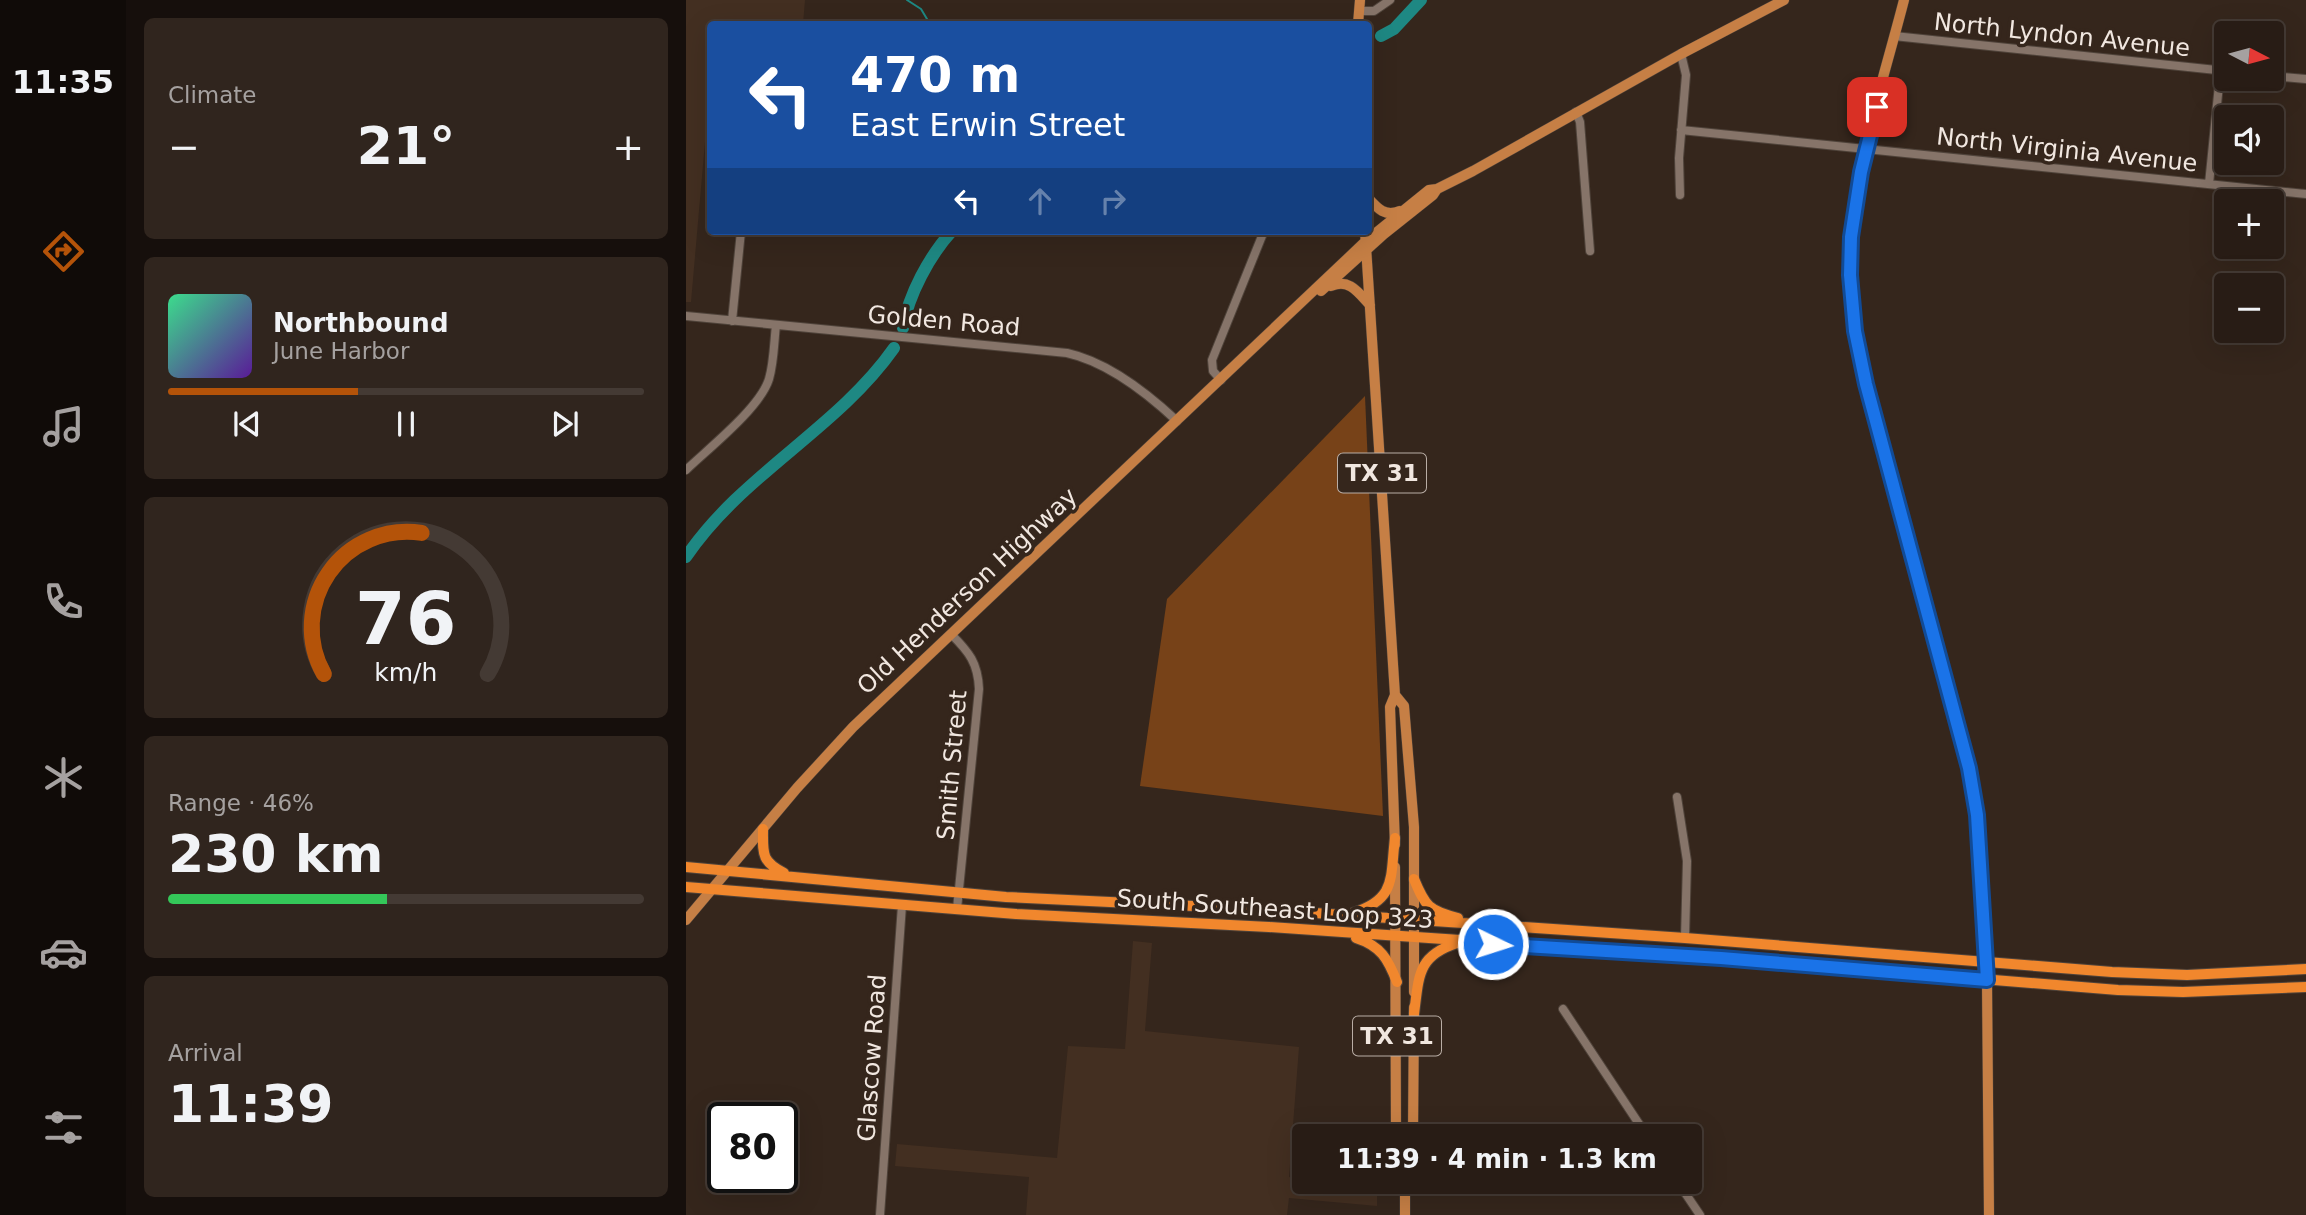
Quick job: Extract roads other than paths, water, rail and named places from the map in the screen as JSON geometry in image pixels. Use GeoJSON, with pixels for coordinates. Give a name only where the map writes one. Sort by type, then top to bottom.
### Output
{"type":"FeatureCollection","features":[{"type":"Feature","properties":{"kind":"highway"},"geometry":{"type":"LineString","coordinates":[[763,829],[765,859],[771,866],[793,877]]}},
{"type":"Feature","properties":{"kind":"highway"},"geometry":{"type":"LineString","coordinates":[[1345,915],[1373,906],[1386,894],[1395,838]]}},
{"type":"Feature","properties":{"kind":"highway","name":"South Southeast Loop 323"},"geometry":{"type":"LineString","coordinates":[[686,867],[959,893],[1685,938],[2161,975],[2237,974],[2306,969]]}},
{"type":"Feature","properties":{"kind":"highway"},"geometry":{"type":"LineString","coordinates":[[1414,879],[1422,898],[1433,910],[1488,926]]}},
{"type":"Feature","properties":{"kind":"highway","name":"South Southeast Loop 323"},"geometry":{"type":"LineString","coordinates":[[686,887],[957,909],[1721,958],[2164,992],[2306,987]]}},
{"type":"Feature","properties":{"kind":"highway"},"geometry":{"type":"LineString","coordinates":[[1146,920],[1147,903]]}},
{"type":"Feature","properties":{"kind":"highway"},"geometry":{"type":"LineString","coordinates":[[1337,932],[1379,948],[1387,958],[1397,982]]}},
{"type":"Feature","properties":{"kind":"highway"},"geometry":{"type":"LineString","coordinates":[[1414,1014],[1419,978],[1425,961],[1434,953],[1461,942]]}},
{"type":"Feature","properties":{"kind":"main road","name":"Old Henderson Highway"},"geometry":{"type":"LineString","coordinates":[[1372,232],[1429,190],[1437,189],[1784,0]]}},
{"type":"Feature","properties":{"kind":"main road"},"geometry":{"type":"LineString","coordinates":[[1904,0],[1866,148],[1855,205],[1850,247],[1851,295],[1866,384],[1969,768],[1977,815],[1987,963],[1989,1215]]}},
{"type":"Feature","properties":{"kind":"main road","name":"Old Henderson Highway"},"geometry":{"type":"LineString","coordinates":[[1296,309],[1304,306],[1437,189]]}},
{"type":"Feature","properties":{"kind":"main road"},"geometry":{"type":"LineString","coordinates":[[1372,202],[1382,212],[1393,214],[1404,209]]}},
{"type":"Feature","properties":{"kind":"main road","name":"Old Henderson Highway"},"geometry":{"type":"LineString","coordinates":[[686,920],[848,733],[1296,309],[1366,236]]}},
{"type":"Feature","properties":{"kind":"main road","name":"TX 31"},"geometry":{"type":"LineString","coordinates":[[1366,236],[1395,695],[1390,707],[1395,838],[1396,1124]]}},
{"type":"Feature","properties":{"kind":"main road"},"geometry":{"type":"LineString","coordinates":[[1321,291],[1338,283],[1349,284],[1370,305]]}},
{"type":"Feature","properties":{"kind":"main road","name":"TX 31"},"geometry":{"type":"LineString","coordinates":[[1395,695],[1404,706],[1413,827],[1413,1124]]}},
{"type":"Feature","properties":{"kind":"main road"},"geometry":{"type":"LineString","coordinates":[[1405,1194],[1405,1215]]}},
{"type":"Feature","properties":{"kind":"street"},"geometry":{"type":"LineString","coordinates":[[1360,6],[1374,11],[1390,0]]}},
{"type":"Feature","properties":{"kind":"street","name":"North Lyndon Avenue"},"geometry":{"type":"LineString","coordinates":[[1894,36],[2214,70]]}},
{"type":"Feature","properties":{"kind":"street"},"geometry":{"type":"LineString","coordinates":[[1681,54],[1686,75],[1679,158],[1681,195]]}},
{"type":"Feature","properties":{"kind":"street"},"geometry":{"type":"LineString","coordinates":[[2284,77],[2306,79]]}},
{"type":"Feature","properties":{"kind":"street"},"geometry":{"type":"LineString","coordinates":[[2209,184],[2221,91]]}},
{"type":"Feature","properties":{"kind":"street"},"geometry":{"type":"LineString","coordinates":[[1576,112],[1580,122],[1590,251]]}},
{"type":"Feature","properties":{"kind":"street","name":"North Virginia Avenue"},"geometry":{"type":"LineString","coordinates":[[1681,130],[2306,194]]}},
{"type":"Feature","properties":{"kind":"street"},"geometry":{"type":"LineString","coordinates":[[732,321],[741,235]]}},
{"type":"Feature","properties":{"kind":"street"},"geometry":{"type":"LineString","coordinates":[[1221,380],[1213,371],[1212,360],[1262,235]]}},
{"type":"Feature","properties":{"kind":"street","name":"Golden Road"},"geometry":{"type":"LineString","coordinates":[[686,316],[1047,350],[1074,355],[1096,363],[1142,391],[1177,421]]}},
{"type":"Feature","properties":{"kind":"street"},"geometry":{"type":"LineString","coordinates":[[686,470],[753,405],[766,387],[772,367],[776,325]]}},
{"type":"Feature","properties":{"kind":"street","name":"Smith Street"},"geometry":{"type":"LineString","coordinates":[[951,634],[972,658],[979,672],[957,909]]}},
{"type":"Feature","properties":{"kind":"street"},"geometry":{"type":"LineString","coordinates":[[1677,797],[1688,861],[1685,938]]}},
{"type":"Feature","properties":{"kind":"street","name":"Glascow Road"},"geometry":{"type":"LineString","coordinates":[[880,1215],[902,905]]}},
{"type":"Feature","properties":{"kind":"street"},"geometry":{"type":"LineString","coordinates":[[1563,1009],[1639,1124]]}},
{"type":"Feature","properties":{"kind":"street"},"geometry":{"type":"LineString","coordinates":[[1686,1194],[1700,1215]]}},
{"type":"Feature","properties":{"kind":"waterway"},"geometry":{"type":"LineString","coordinates":[[907,0],[921,9],[928,21]]}},
{"type":"Feature","properties":{"kind":"waterway"},"geometry":{"type":"LineString","coordinates":[[1381,36],[1394,29],[1421,0]]}},
{"type":"Feature","properties":{"kind":"waterway"},"geometry":{"type":"LineString","coordinates":[[903,328],[921,276],[949,235]]}},
{"type":"Feature","properties":{"kind":"waterway"},"geometry":{"type":"LineString","coordinates":[[686,557],[734,501],[845,403],[871,377],[894,348]]}}]}
